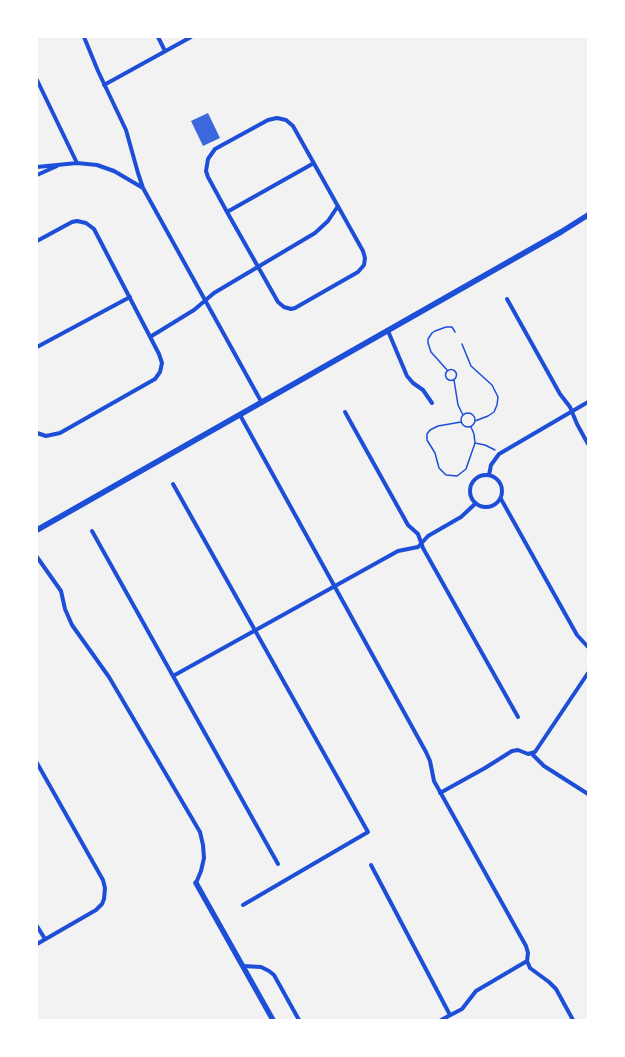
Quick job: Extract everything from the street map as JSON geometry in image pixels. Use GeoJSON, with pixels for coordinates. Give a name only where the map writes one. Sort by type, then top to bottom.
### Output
{"type":"FeatureCollection","features":[{"type":"Feature","properties":{"kind":"street"},"geometry":{"type":"LineString","coordinates":[[84,37],[104,85],[126,130],[143,188],[262,403]]}},
{"type":"Feature","properties":{"kind":"street"},"geometry":{"type":"LineString","coordinates":[[158,37],[165,51]]}},
{"type":"Feature","properties":{"kind":"street"},"geometry":{"type":"LineString","coordinates":[[104,85],[191,37]]}},
{"type":"Feature","properties":{"kind":"street"},"geometry":{"type":"LineString","coordinates":[[37,80],[77,163]]}},
{"type":"Feature","properties":{"kind":"street"},"geometry":{"type":"LineString","coordinates":[[281,119],[293,126],[314,163],[365,254],[364,265],[358,272],[291,309],[281,305],[227,212],[206,171],[208,159],[216,149],[268,120],[281,119]]}},
{"type":"Feature","properties":{"kind":"street"},"geometry":{"type":"LineString","coordinates":[[37,167],[77,163],[87,164],[107,168],[143,188]]}},
{"type":"Feature","properties":{"kind":"street"},"geometry":{"type":"LineString","coordinates":[[227,212],[314,163]]}},
{"type":"Feature","properties":{"kind":"street"},"geometry":{"type":"LineString","coordinates":[[37,175],[59,165]]}},
{"type":"Feature","properties":{"kind":"street"},"geometry":{"type":"LineString","coordinates":[[150,337],[194,310],[214,293],[315,233],[328,221],[338,206]]}},
{"type":"Feature","properties":{"kind":"street"},"geometry":{"type":"LineString","coordinates":[[37,530],[388,331],[588,215]]}},
{"type":"Feature","properties":{"kind":"street"},"geometry":{"type":"LineString","coordinates":[[37,241],[72,222],[81,222],[90,225],[94,229],[130,297],[162,363],[160,372],[155,379],[60,433],[51,436],[37,433]]}},
{"type":"Feature","properties":{"kind":"street"},"geometry":{"type":"LineString","coordinates":[[37,347],[130,297]]}},
{"type":"Feature","properties":{"kind":"street"},"geometry":{"type":"LineString","coordinates":[[508,299],[560,394],[572,411],[588,444]]}},
{"type":"Feature","properties":{"kind":"street"},"geometry":{"type":"LineString","coordinates":[[388,331],[407,376],[414,384],[423,390],[432,403]]}},
{"type":"Feature","properties":{"kind":"street"},"geometry":{"type":"LineString","coordinates":[[489,475],[491,465],[499,454],[588,402]]}},
{"type":"Feature","properties":{"kind":"street"},"geometry":{"type":"LineString","coordinates":[[345,412],[408,525],[418,534],[421,544],[518,717]]}},
{"type":"Feature","properties":{"kind":"street"},"geometry":{"type":"LineString","coordinates":[[240,415],[426,752],[430,761],[432,777],[440,793],[526,946],[528,953],[527,961],[530,968],[556,989],[573,1020]]}},
{"type":"Feature","properties":{"kind":"street"},"geometry":{"type":"LineString","coordinates":[[489,475],[496,478],[501,484],[503,491],[501,499],[495,505],[487,507],[476,503],[470,492],[474,480],[481,476],[489,475]]}},
{"type":"Feature","properties":{"kind":"street"},"geometry":{"type":"LineString","coordinates":[[173,484],[368,832],[243,905]]}},
{"type":"Feature","properties":{"kind":"street"},"geometry":{"type":"LineString","coordinates":[[501,499],[578,635],[588,647]]}},
{"type":"Feature","properties":{"kind":"street"},"geometry":{"type":"LineString","coordinates":[[173,676],[398,550],[415,549],[428,536],[461,518],[476,503]]}},
{"type":"Feature","properties":{"kind":"street"},"geometry":{"type":"LineString","coordinates":[[92,530],[278,864]]}},
{"type":"Feature","properties":{"kind":"street"},"geometry":{"type":"LineString","coordinates":[[37,557],[61,591],[66,613],[72,625],[109,677],[200,832],[204,858],[196,883],[273,1020]]}},
{"type":"Feature","properties":{"kind":"street"},"geometry":{"type":"LineString","coordinates":[[440,793],[512,751],[518,750],[526,754],[532,754],[537,750],[588,674]]}},
{"type":"Feature","properties":{"kind":"street"},"geometry":{"type":"LineString","coordinates":[[532,754],[544,766],[588,794]]}},
{"type":"Feature","properties":{"kind":"street"},"geometry":{"type":"LineString","coordinates":[[37,763],[103,880],[105,888],[102,904],[96,910],[37,944]]}},
{"type":"Feature","properties":{"kind":"street"},"geometry":{"type":"LineString","coordinates":[[371,865],[450,1015]]}},
{"type":"Feature","properties":{"kind":"street"},"geometry":{"type":"LineString","coordinates":[[37,926],[45,939]]}},
{"type":"Feature","properties":{"kind":"street"},"geometry":{"type":"LineString","coordinates":[[441,1020],[464,1007],[476,991],[527,961]]}},
{"type":"Feature","properties":{"kind":"street"},"geometry":{"type":"LineString","coordinates":[[243,966],[261,967],[270,971],[274,975],[299,1020]]}},
{"type":"Feature","properties":{"kind":"path"},"geometry":{"type":"LineString","coordinates":[[455,332],[452,328],[446,327],[435,331],[428,339],[428,343],[431,352],[448,371],[452,370],[456,372],[457,377],[454,380],[458,405],[463,415],[461,422]]}},
{"type":"Feature","properties":{"kind":"path"},"geometry":{"type":"LineString","coordinates":[[462,344],[471,366],[492,385],[498,397],[498,405],[494,412],[475,421],[471,427]]}},
{"type":"Feature","properties":{"kind":"path"},"geometry":{"type":"LineString","coordinates":[[448,371],[446,375],[447,379],[454,380]]}},
{"type":"Feature","properties":{"kind":"path"},"geometry":{"type":"LineString","coordinates":[[463,415],[470,414],[473,416],[475,421]]}},
{"type":"Feature","properties":{"kind":"path"},"geometry":{"type":"LineString","coordinates":[[461,422],[466,428],[471,427]]}},
{"type":"Feature","properties":{"kind":"path"},"geometry":{"type":"LineString","coordinates":[[461,422],[438,426],[430,430],[427,434],[427,440],[435,453],[438,465],[441,471],[446,475],[453,476],[463,472],[468,466],[474,443],[474,434],[471,427]]}},
{"type":"Feature","properties":{"kind":"path"},"geometry":{"type":"LineString","coordinates":[[474,443],[490,447],[499,454]]}},
{"type":"Feature","properties":{"kind":"building"},"geometry":{"type":"Polygon","coordinates":[[[208,113],[220,138],[203,146],[191,121],[208,113]]]}}]}
